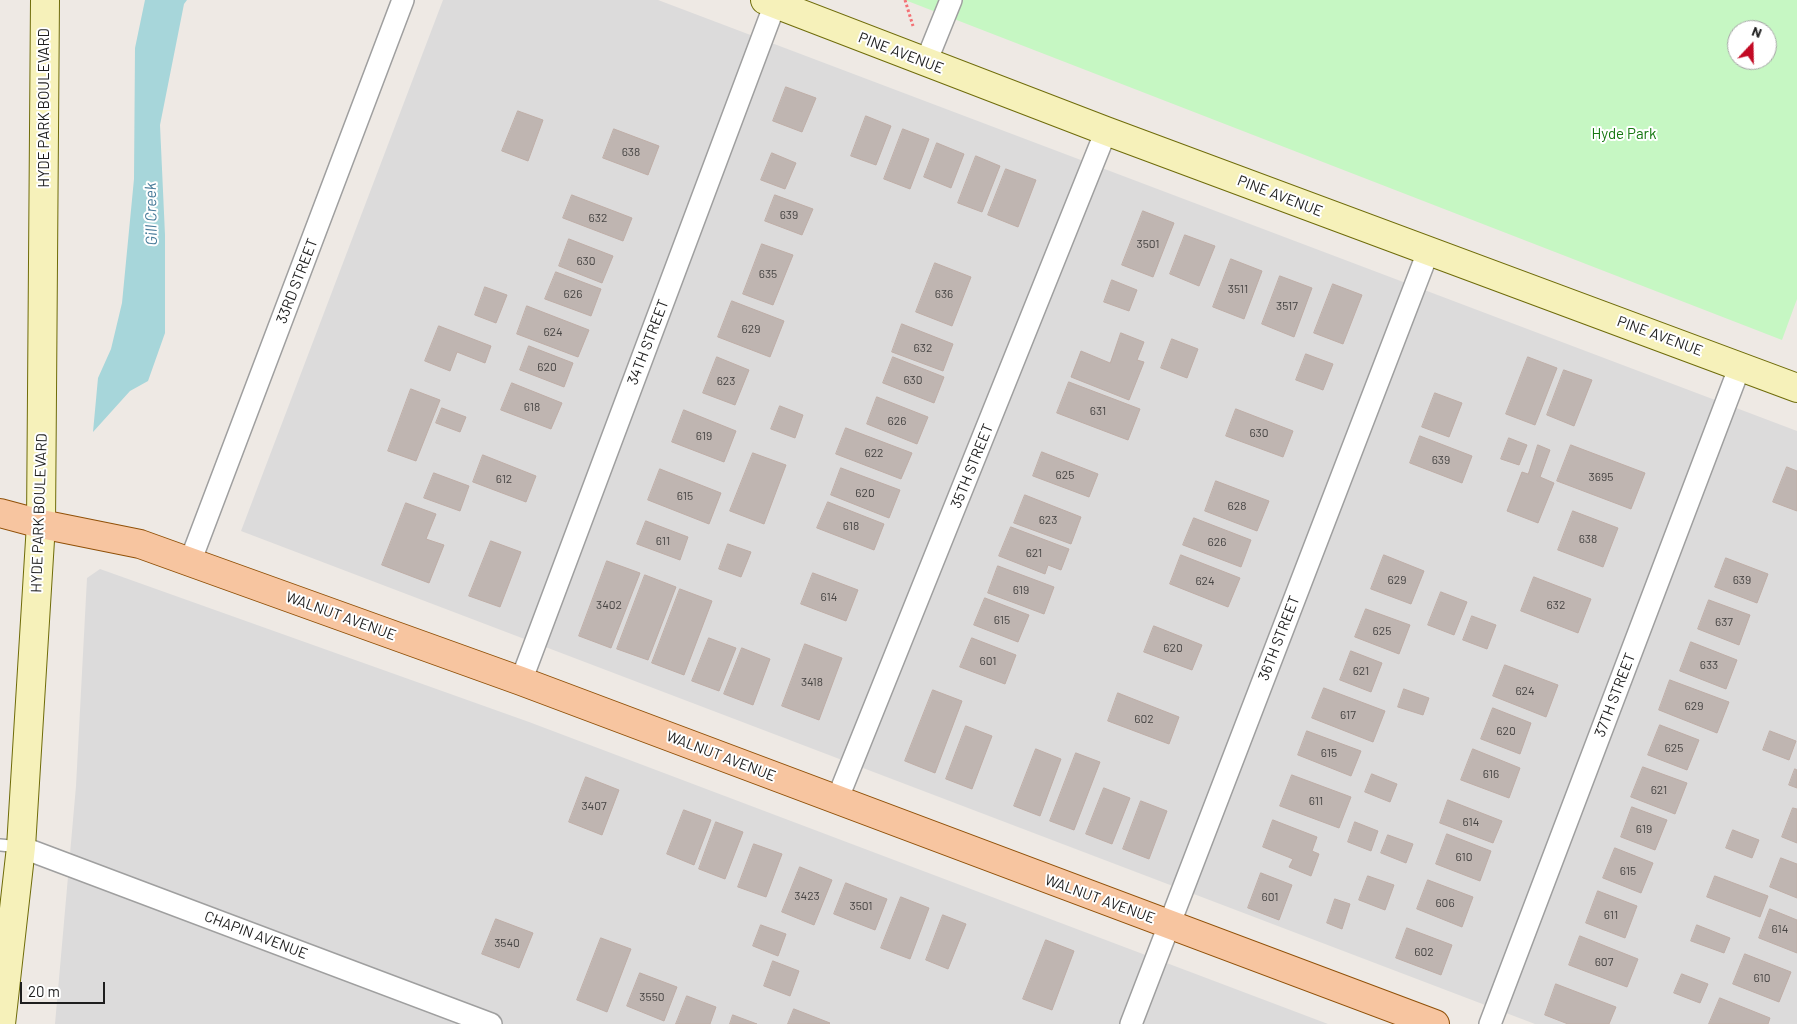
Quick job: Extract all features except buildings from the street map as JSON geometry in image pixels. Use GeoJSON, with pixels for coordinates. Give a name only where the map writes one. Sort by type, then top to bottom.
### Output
{"type":"FeatureCollection","features":[{"type":"Feature","properties":{"kind":"main road","name":"HYDE PARK BOULEVARD"},"geometry":{"type":"LineString","coordinates":[[1,1024],[11,846],[41,524],[45,0]]}},
{"type":"Feature","properties":{"kind":"main road","name":"PINE AVENUE"},"geometry":{"type":"LineString","coordinates":[[770,2],[1106,131],[1797,388]]}},
{"type":"Feature","properties":{"kind":"main road","name":"WALNUT AVENUE"},"geometry":{"type":"LineString","coordinates":[[0,513],[41,524],[140,544],[521,681],[1435,1024]]}},
{"type":"Feature","properties":{"kind":"street","name":"33RD STREET"},"geometry":{"type":"LineString","coordinates":[[190,562],[403,0]]}},
{"type":"Feature","properties":{"kind":"street"},"geometry":{"type":"LineString","coordinates":[[926,62],[950,0]]}},
{"type":"Feature","properties":{"kind":"street","name":"34TH STREET"},"geometry":{"type":"LineString","coordinates":[[521,681],[770,2]]}},
{"type":"Feature","properties":{"kind":"street","name":"35TH STREET"},"geometry":{"type":"LineString","coordinates":[[837,800],[1106,131]]}},
{"type":"Feature","properties":{"kind":"street","name":"36TH STREET"},"geometry":{"type":"LineString","coordinates":[[1131,1024],[1428,252]]}},
{"type":"Feature","properties":{"kind":"street","name":"37TH STREET"},"geometry":{"type":"LineString","coordinates":[[1490,1024],[1740,366]]}},
{"type":"Feature","properties":{"kind":"street","name":"CHAPIN AVENUE"},"geometry":{"type":"LineString","coordinates":[[11,846],[491,1024]]}},
{"type":"Feature","properties":{"kind":"shaded area"},"geometry":{"type":"Polygon","coordinates":[[[443,0],[658,0],[1797,431],[1797,1024],[1535,1024],[241,531],[443,0]]]}},
{"type":"Feature","properties":{"kind":"shaded area"},"geometry":{"type":"Polygon","coordinates":[[[100,569],[529,722],[1328,1024],[55,1024],[76,786],[87,578],[100,569]]]}},
{"type":"Feature","properties":{"kind":"green space","name":"Hyde Park"},"geometry":{"type":"Polygon","coordinates":[[[905,0],[1797,0],[1797,299],[1782,340],[905,0]]]}},
{"type":"Feature","properties":{"kind":"water","name":"Gill Creek"},"geometry":{"type":"Polygon","coordinates":[[[145,0],[187,0],[184,4],[160,125],[165,235],[165,333],[148,381],[130,391],[93,432],[98,378],[111,349],[122,303],[134,179],[135,48],[145,0]]]}}]}
